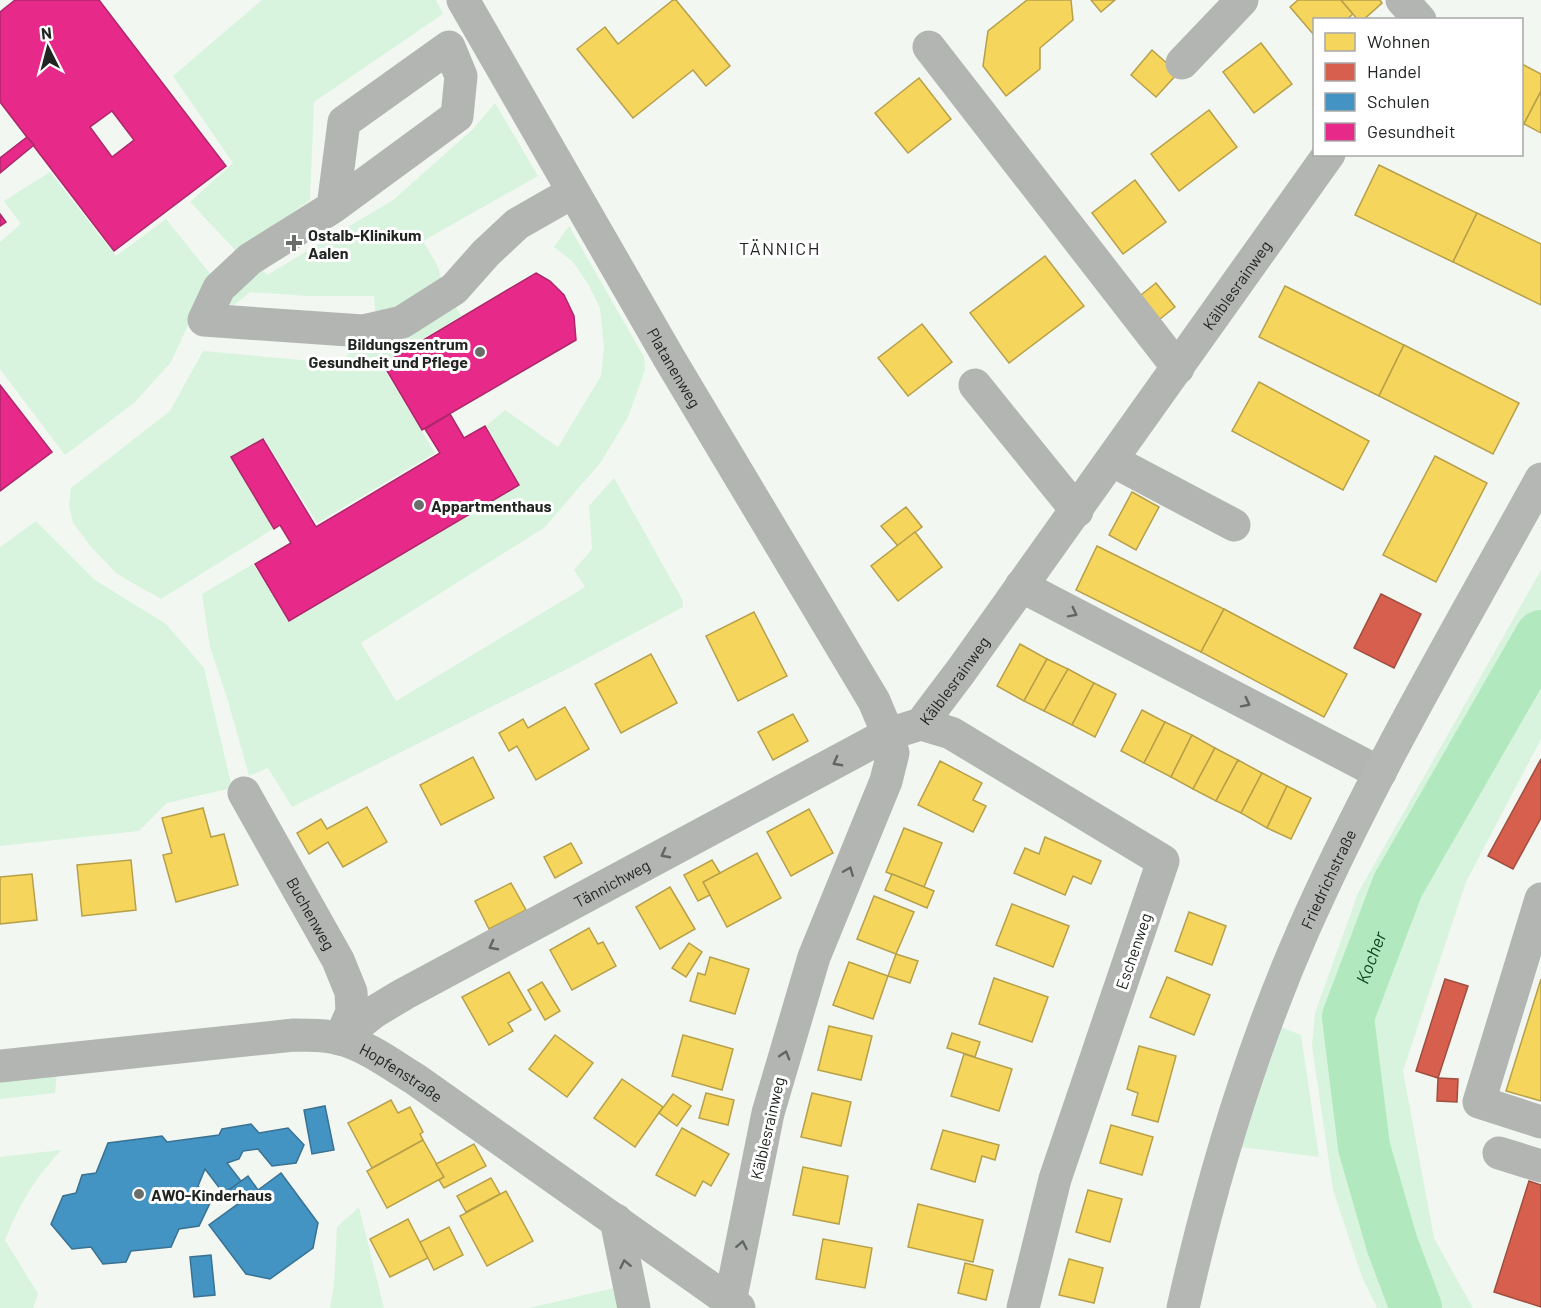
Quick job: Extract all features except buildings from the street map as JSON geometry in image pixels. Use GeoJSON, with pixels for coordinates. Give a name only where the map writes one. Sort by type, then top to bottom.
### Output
{"type":"FeatureCollection","features":[{"type":"Feature","properties":{"kind":"main road","name":"Friedrichstraße"},"geometry":{"type":"LineString","coordinates":[[1183,1308],[1215,1178],[1235,1110],[1267,1020],[1321,892],[1380,773],[1541,479]]}},
{"type":"Feature","properties":{"kind":"street","name":"Platanenweg"},"geometry":{"type":"LineString","coordinates":[[463,0],[669,358],[874,701],[888,734]]}},
{"type":"Feature","properties":{"kind":"street"},"geometry":{"type":"LineString","coordinates":[[1182,63],[1242,0]]}},
{"type":"Feature","properties":{"kind":"street"},"geometry":{"type":"LineString","coordinates":[[1402,0],[1420,18]]}},
{"type":"Feature","properties":{"kind":"street"},"geometry":{"type":"LineString","coordinates":[[1423,18],[1433,0]]}},
{"type":"Feature","properties":{"kind":"street"},"geometry":{"type":"LineString","coordinates":[[333,207],[344,122],[448,47],[461,76],[457,116],[333,207],[250,259],[219,288],[204,320],[363,331],[402,322],[454,289],[486,253],[517,224],[573,192]]}},
{"type":"Feature","properties":{"kind":"street"},"geometry":{"type":"LineString","coordinates":[[929,47],[1178,368]]}},
{"type":"Feature","properties":{"kind":"street","name":"Kälblesrainweg"},"geometry":{"type":"LineString","coordinates":[[735,1305],[768,1113],[814,957],[886,781],[893,753],[888,734],[921,724],[961,672],[1328,156]]}},
{"type":"Feature","properties":{"kind":"street"},"geometry":{"type":"LineString","coordinates":[[975,385],[1077,511]]}},
{"type":"Feature","properties":{"kind":"street"},"geometry":{"type":"LineString","coordinates":[[1113,461],[1234,525]]}},
{"type":"Feature","properties":{"kind":"street"},"geometry":{"type":"LineString","coordinates":[[1021,586],[1380,773]]}},
{"type":"Feature","properties":{"kind":"street","name":"Eschenweg"},"geometry":{"type":"LineString","coordinates":[[921,724],[951,733],[1163,861],[1054,1179],[1023,1308]]}},
{"type":"Feature","properties":{"kind":"street","name":"Tännichweg"},"geometry":{"type":"LineString","coordinates":[[340,1039],[374,1012],[404,994],[888,734]]}},
{"type":"Feature","properties":{"kind":"street","name":"Buchenweg"},"geometry":{"type":"LineString","coordinates":[[244,794],[338,960],[351,992],[352,1012],[340,1039]]}},
{"type":"Feature","properties":{"kind":"street"},"geometry":{"type":"LineString","coordinates":[[1541,900],[1479,1102],[1541,1122]]}},
{"type":"Feature","properties":{"kind":"street","name":"Hopfenstraße"},"geometry":{"type":"LineString","coordinates":[[0,1066],[294,1035],[319,1035],[340,1039],[362,1047],[416,1079],[735,1305]]}},
{"type":"Feature","properties":{"kind":"street"},"geometry":{"type":"LineString","coordinates":[[1498,1153],[1541,1166]]}},
{"type":"Feature","properties":{"kind":"street"},"geometry":{"type":"LineString","coordinates":[[616,1220],[634,1308]]}},
{"type":"Feature","properties":{"kind":"green space"},"geometry":{"type":"Polygon","coordinates":[[[262,0],[436,0],[443,14],[314,102],[310,200],[237,252],[190,202],[233,163],[173,76],[262,0]]]}},
{"type":"Feature","properties":{"kind":"green space"},"geometry":{"type":"Polygon","coordinates":[[[495,103],[538,176],[423,241],[438,266],[441,279],[376,319],[374,296],[308,296],[250,292],[232,307],[229,301],[259,266],[267,275],[393,200],[473,129],[495,103]]]}},
{"type":"Feature","properties":{"kind":"green space"},"geometry":{"type":"Polygon","coordinates":[[[50,172],[116,256],[166,219],[211,275],[171,362],[134,403],[65,455],[0,369],[0,242],[21,224],[4,201],[50,172]]]}},
{"type":"Feature","properties":{"kind":"green space"},"geometry":{"type":"Polygon","coordinates":[[[569,226],[644,357],[645,370],[628,417],[601,462],[544,528],[361,643],[396,701],[585,587],[574,570],[592,549],[589,506],[614,478],[682,599],[683,607],[567,669],[292,807],[268,768],[249,776],[210,647],[202,594],[253,564],[289,622],[520,485],[486,426],[505,410],[558,447],[601,376],[604,347],[600,308],[588,284],[573,262],[554,247],[569,226]]]}},
{"type":"Feature","properties":{"kind":"green space"},"geometry":{"type":"Polygon","coordinates":[[[453,302],[461,316],[381,364],[435,453],[317,523],[264,438],[231,458],[273,529],[161,599],[117,574],[92,548],[73,523],[69,506],[71,488],[170,411],[203,351],[345,364],[351,342],[453,302]]]}},
{"type":"Feature","properties":{"kind":"green space"},"geometry":{"type":"Polygon","coordinates":[[[36,521],[95,580],[166,624],[204,668],[232,788],[167,803],[139,831],[0,846],[0,547],[36,521]]]}},
{"type":"Feature","properties":{"kind":"green space"},"geometry":{"type":"Polygon","coordinates":[[[1541,570],[1541,739],[1466,882],[1403,1071],[1434,1238],[1473,1308],[1377,1308],[1362,1277],[1333,1190],[1312,1046],[1315,1013],[1358,893],[1541,570]]]}},
{"type":"Feature","properties":{"kind":"green space"},"geometry":{"type":"Polygon","coordinates":[[[1276,1025],[1301,1035],[1319,1157],[1232,1146],[1276,1025]]]}},
{"type":"Feature","properties":{"kind":"green space"},"geometry":{"type":"Polygon","coordinates":[[[57,1071],[55,1093],[0,1099],[0,1077],[57,1071]]]}},
{"type":"Feature","properties":{"kind":"green space"},"geometry":{"type":"Polygon","coordinates":[[[61,1150],[28,1192],[5,1240],[38,1294],[33,1308],[0,1308],[0,1157],[61,1150]]]}},
{"type":"Feature","properties":{"kind":"green space"},"geometry":{"type":"Polygon","coordinates":[[[359,1207],[384,1308],[330,1308],[334,1285],[337,1227],[359,1207]]]}},
{"type":"Feature","properties":{"kind":"green space"},"geometry":{"type":"Polygon","coordinates":[[[614,1288],[618,1308],[529,1308],[614,1288]]]}},
{"type":"Feature","properties":{"kind":"waterway","name":"Kocher"},"geometry":{"type":"LineString","coordinates":[[1416,1308],[1392,1244],[1364,1147],[1348,1017],[1398,885],[1541,636]]}},
{"type":"Feature","properties":{"kind":"place","name":"Ostalb-Klinikum Aalen"},"geometry":{"type":"Point","coordinates":[294,243]}},
{"type":"Feature","properties":{"kind":"place","name":"Bildungszentrum Gesundheit und Pflege"},"geometry":{"type":"Point","coordinates":[480,352]}},
{"type":"Feature","properties":{"kind":"place","name":"Appartmenthaus"},"geometry":{"type":"Point","coordinates":[419,505]}},
{"type":"Feature","properties":{"kind":"place","name":"AWO-Kinderhaus"},"geometry":{"type":"Point","coordinates":[139,1194]}},
{"type":"Feature","properties":{"kind":"district","name":"TÄNNICH"},"geometry":{"type":"Point","coordinates":[780,248]}}]}
